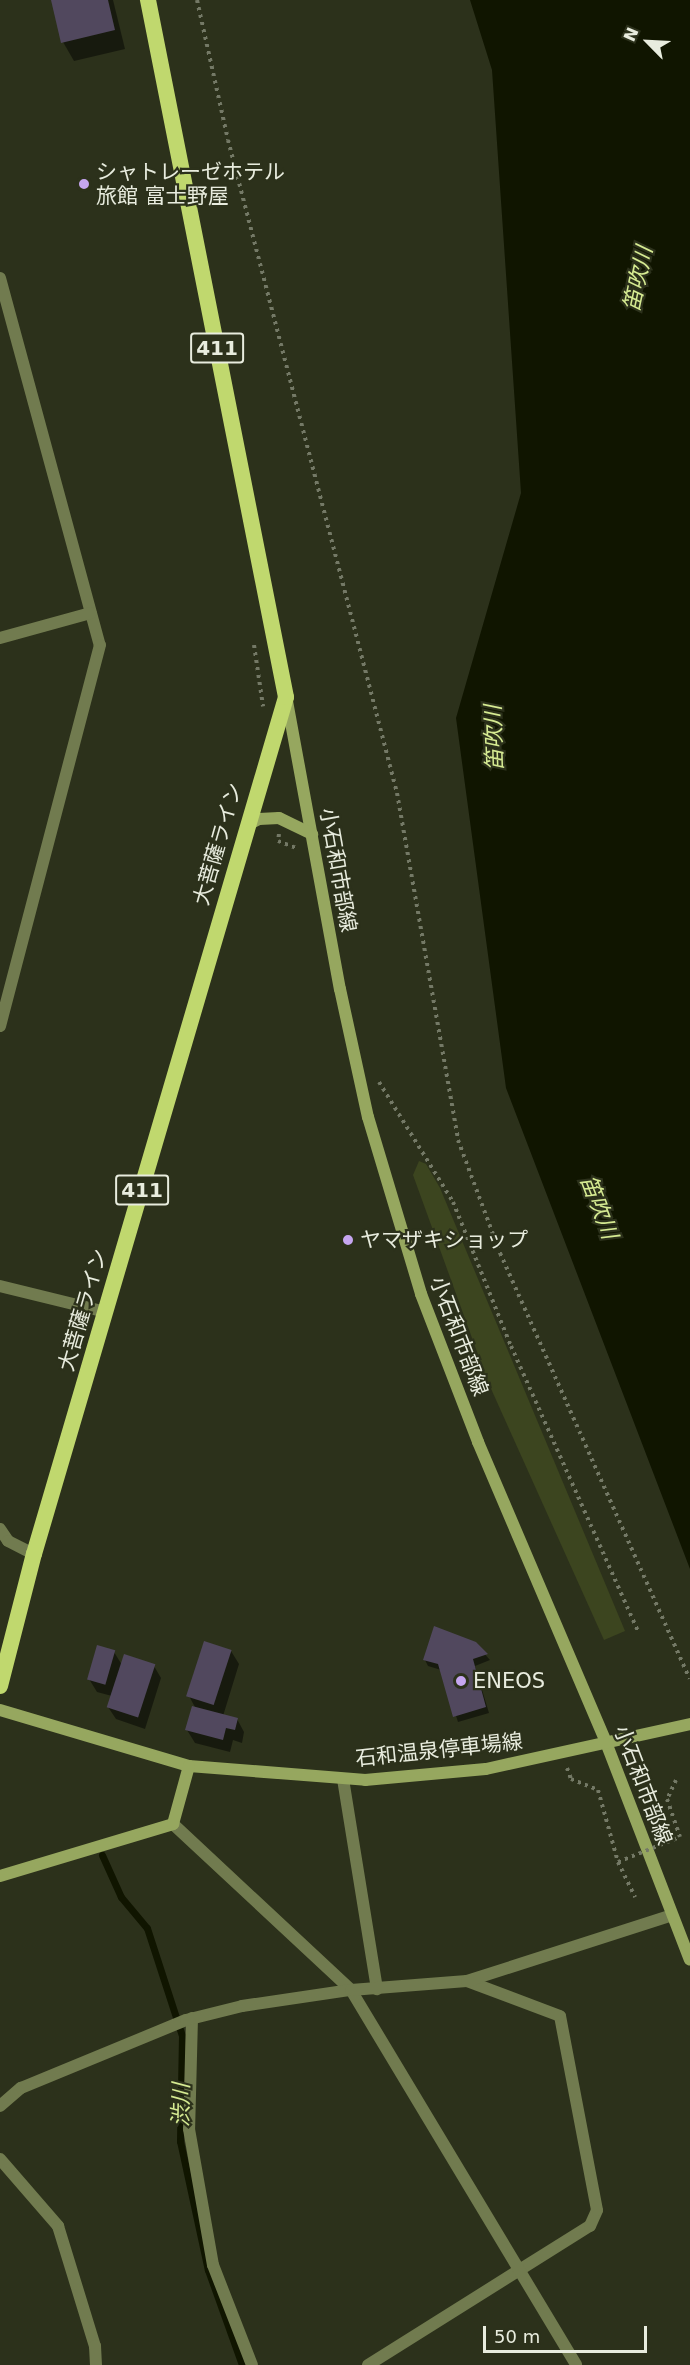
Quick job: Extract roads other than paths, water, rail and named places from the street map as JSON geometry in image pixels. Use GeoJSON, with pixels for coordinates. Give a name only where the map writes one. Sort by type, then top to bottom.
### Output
{"type":"FeatureCollection","features":[{"type":"Feature","properties":{"kind":"highway","name":"大菩薩ライン"},"geometry":{"type":"LineString","coordinates":[[0,1686],[34,1554],[286,697],[148,0]]}},
{"type":"Feature","properties":{"kind":"main road","name":"小石和市部線"},"geometry":{"type":"LineString","coordinates":[[286,697],[339,989],[368,1117],[421,1294],[478,1442],[607,1745],[690,1960]]}},
{"type":"Feature","properties":{"kind":"main road"},"geometry":{"type":"LineString","coordinates":[[247,825],[259,819],[279,818],[312,834]]}},
{"type":"Feature","properties":{"kind":"main road","name":"石和温泉停車場線"},"geometry":{"type":"LineString","coordinates":[[0,1710],[189,1766],[343,1779],[486,1769],[607,1745],[690,1724]]}},
{"type":"Feature","properties":{"kind":"main road"},"geometry":{"type":"LineString","coordinates":[[0,1876],[173,1824],[189,1766]]}},
{"type":"Feature","properties":{"kind":"street"},"geometry":{"type":"LineString","coordinates":[[0,278],[100,645],[0,1026]]}},
{"type":"Feature","properties":{"kind":"street"},"geometry":{"type":"LineString","coordinates":[[0,638],[91,613]]}},
{"type":"Feature","properties":{"kind":"street"},"geometry":{"type":"LineString","coordinates":[[0,1286],[106,1312]]}},
{"type":"Feature","properties":{"kind":"street"},"geometry":{"type":"LineString","coordinates":[[0,1529],[8,1540],[34,1554]]}},
{"type":"Feature","properties":{"kind":"street"},"geometry":{"type":"LineString","coordinates":[[343,1779],[377,1989]]}},
{"type":"Feature","properties":{"kind":"street"},"geometry":{"type":"LineString","coordinates":[[173,1824],[351,1990],[576,2365]]}},
{"type":"Feature","properties":{"kind":"street"},"geometry":{"type":"LineString","coordinates":[[0,2106],[21,2088],[189,2019],[242,2006],[351,1990],[467,1982],[672,1915]]}},
{"type":"Feature","properties":{"kind":"street"},"geometry":{"type":"LineString","coordinates":[[368,2365],[590,2226],[597,2210],[560,2016],[467,1982]]}},
{"type":"Feature","properties":{"kind":"street"},"geometry":{"type":"LineString","coordinates":[[189,2019],[189,2129],[213,2265],[252,2365]]}},
{"type":"Feature","properties":{"kind":"street"},"geometry":{"type":"LineString","coordinates":[[0,2159],[58,2226],[95,2346],[96,2365]]}},
{"type":"Feature","properties":{"kind":"water","name":"笛吹川"},"geometry":{"type":"Polygon","coordinates":[[[470,0],[690,0],[690,1569],[506,1088],[456,718],[521,493],[492,70],[470,0]]]}},
{"type":"Feature","properties":{"kind":"waterway","name":"渋川"},"geometry":{"type":"LineString","coordinates":[[102,1855],[121,1897],[147,1928],[182,2036],[180,2141],[208,2270],[242,2365]]}},
{"type":"Feature","properties":{"kind":"place","name":"シャトレーゼホテル 旅館 富士野屋"},"geometry":{"type":"Point","coordinates":[84,184]}},
{"type":"Feature","properties":{"kind":"place","name":"ヤマザキショップ"},"geometry":{"type":"Point","coordinates":[348,1240]}},
{"type":"Feature","properties":{"kind":"place","name":"ENEOS"},"geometry":{"type":"Point","coordinates":[461,1681]}}]}
